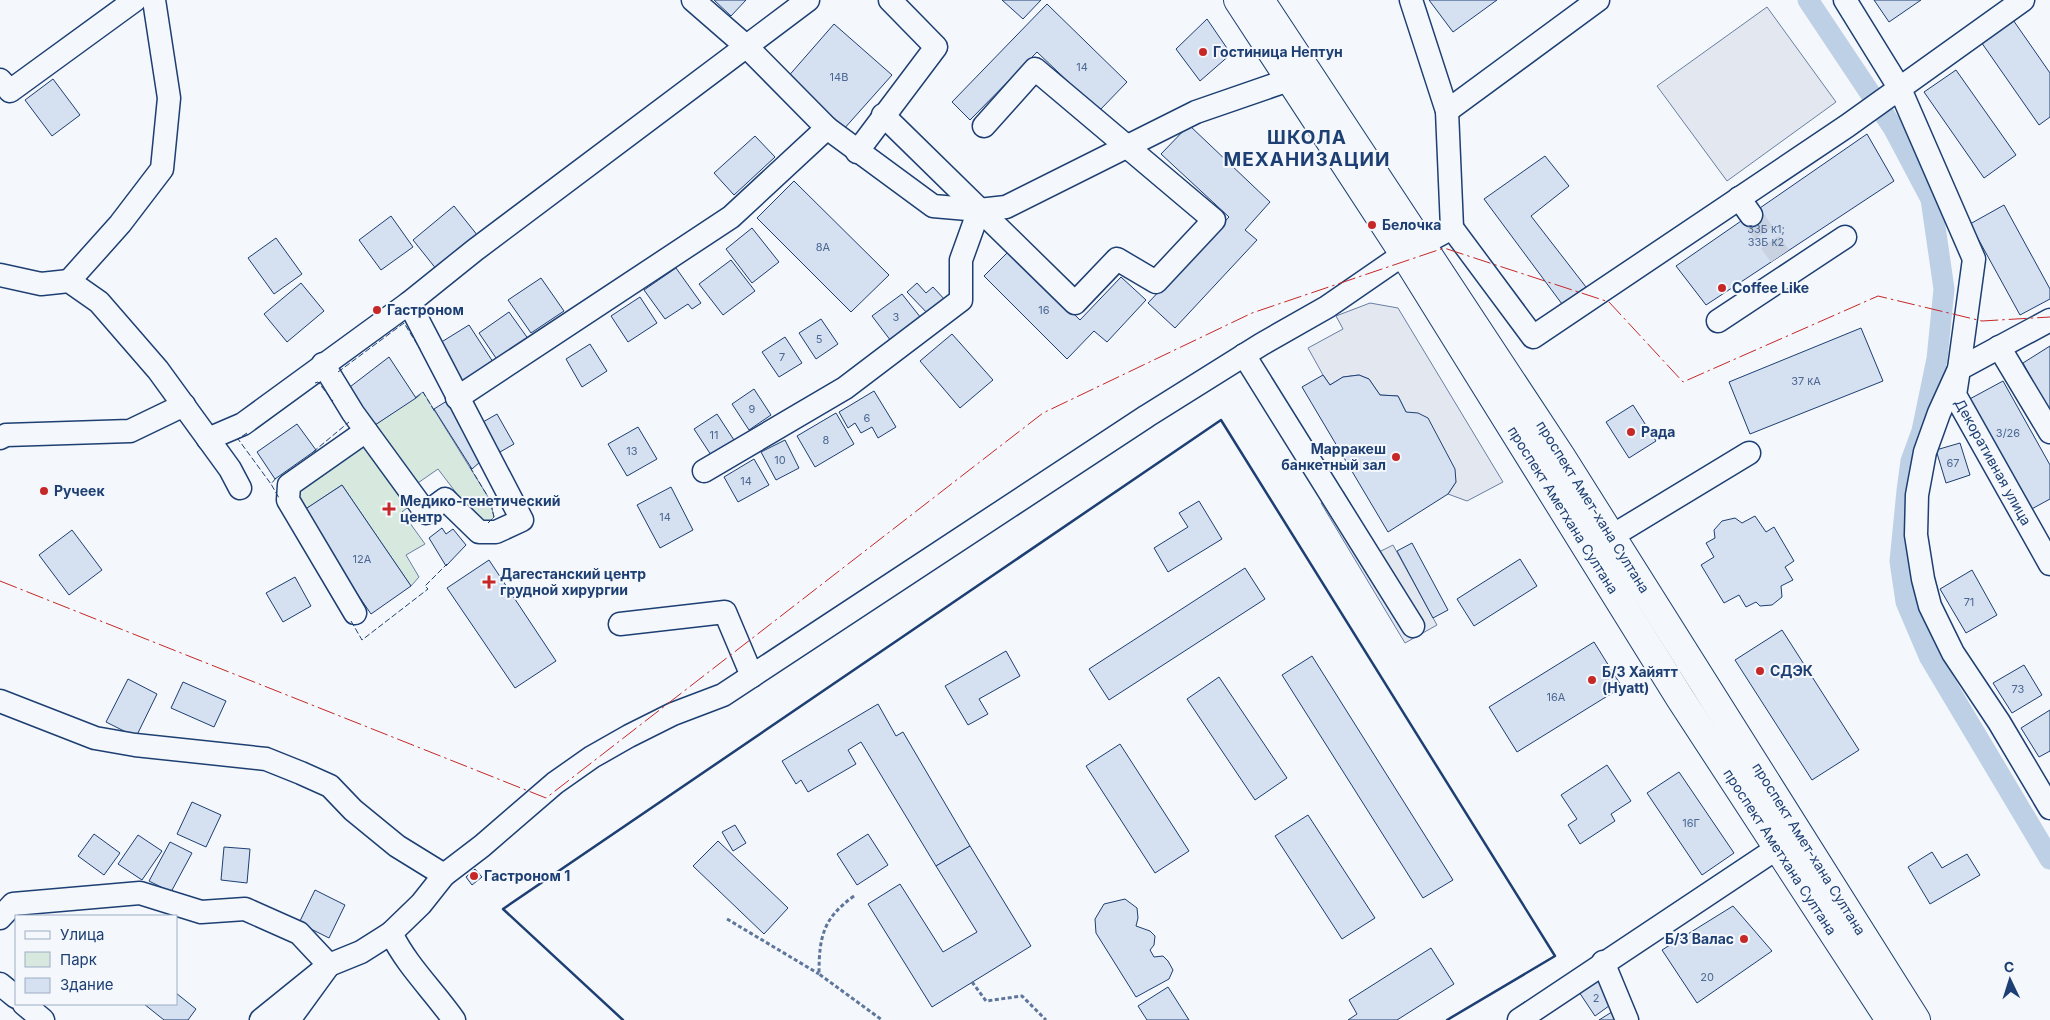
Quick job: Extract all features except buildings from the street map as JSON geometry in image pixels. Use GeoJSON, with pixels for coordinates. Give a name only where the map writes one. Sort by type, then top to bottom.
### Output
{"type":"FeatureCollection","features":[{"type":"Feature","properties":{"kind":"main road","name":"проспект Аметхана Султана"},"geometry":{"type":"LineString","coordinates":[[1238,0],[1300,77],[1413,248],[1777,848],[1890,1020]]}},
{"type":"Feature","properties":{"kind":"main road"},"geometry":{"type":"LineString","coordinates":[[1260,0],[1300,77]]}},
{"type":"Feature","properties":{"kind":"main road","name":"проспект Амет-хана Султана"},"geometry":{"type":"LineString","coordinates":[[1413,248],[1612,536],[1916,1020]]}},
{"type":"Feature","properties":{"kind":"street"},"geometry":{"type":"LineString","coordinates":[[0,80],[10,90],[135,0]]}},
{"type":"Feature","properties":{"kind":"street"},"geometry":{"type":"LineString","coordinates":[[69,281],[120,224],[162,169],[169,98],[154,0]]}},
{"type":"Feature","properties":{"kind":"street"},"geometry":{"type":"LineString","coordinates":[[693,0],[747,47],[827,128],[857,152],[933,206],[979,210],[1006,208],[1196,112],[1300,77]]}},
{"type":"Feature","properties":{"kind":"street"},"geometry":{"type":"LineString","coordinates":[[208,439],[243,424],[408,303],[475,250],[808,0]]}},
{"type":"Feature","properties":{"kind":"street"},"geometry":{"type":"LineString","coordinates":[[857,152],[882,115],[936,47],[890,0]]}},
{"type":"Feature","properties":{"kind":"street"},"geometry":{"type":"LineString","coordinates":[[1411,0],[1447,111],[1452,228],[1533,337],[1745,206],[1847,126],[2023,0]]}},
{"type":"Feature","properties":{"kind":"street"},"geometry":{"type":"LineString","coordinates":[[1447,111],[1598,0]]}},
{"type":"Feature","properties":{"kind":"street","name":"Декоративная улица"},"geometry":{"type":"LineString","coordinates":[[1845,0],[1900,89],[1974,259],[1955,395],[2050,564]]}},
{"type":"Feature","properties":{"kind":"street"},"geometry":{"type":"LineString","coordinates":[[882,115],[1075,303],[1117,259],[1156,282],[1214,220],[1129,146],[1035,69],[984,126]]}},
{"type":"Feature","properties":{"kind":"street"},"geometry":{"type":"LineString","coordinates":[[457,398],[731,217],[827,128]]}},
{"type":"Feature","properties":{"kind":"street"},"geometry":{"type":"LineString","coordinates":[[704,471],[845,388],[961,300],[961,260],[979,210]]}},
{"type":"Feature","properties":{"kind":"street"},"geometry":{"type":"LineString","coordinates":[[260,1020],[329,965],[361,952],[391,933],[421,904],[444,875],[482,846],[555,783],[592,758],[672,714],[723,695],[1147,416],[1244,355],[1327,307],[1413,248],[1452,228]]}},
{"type":"Feature","properties":{"kind":"street"},"geometry":{"type":"LineString","coordinates":[[1718,322],[1786,263],[1845,237]]}},
{"type":"Feature","properties":{"kind":"street"},"geometry":{"type":"LineString","coordinates":[[0,275],[41,284],[69,281],[99,302],[158,370],[230,469],[240,488]]}},
{"type":"Feature","properties":{"kind":"street"},"geometry":{"type":"LineString","coordinates":[[323,364],[366,430],[426,513],[445,499],[479,532],[496,532],[522,520],[408,303]]}},
{"type":"Feature","properties":{"kind":"street"},"geometry":{"type":"LineString","coordinates":[[2050,320],[1959,369],[1939,413],[1925,452],[1917,495],[1916,535],[1923,579],[1930,606],[1952,653],[1999,722],[2050,808]]}},
{"type":"Feature","properties":{"kind":"street"},"geometry":{"type":"LineString","coordinates":[[1999,347],[2050,432]]}},
{"type":"Feature","properties":{"kind":"street"},"geometry":{"type":"LineString","coordinates":[[1244,355],[1413,626]]}},
{"type":"Feature","properties":{"kind":"street"},"geometry":{"type":"LineString","coordinates":[[0,438],[6,435],[130,431],[184,405]]}},
{"type":"Feature","properties":{"kind":"street"},"geometry":{"type":"LineString","coordinates":[[355,613],[288,500],[289,485],[366,430]]}},
{"type":"Feature","properties":{"kind":"street"},"geometry":{"type":"LineString","coordinates":[[1612,536],[1749,453]]}},
{"type":"Feature","properties":{"kind":"street"},"geometry":{"type":"LineString","coordinates":[[620,624],[725,612],[752,676]]}},
{"type":"Feature","properties":{"kind":"street"},"geometry":{"type":"LineString","coordinates":[[0,701],[95,738],[135,746],[266,759],[301,772],[330,786],[353,810],[397,846],[444,875]]}},
{"type":"Feature","properties":{"kind":"street"},"geometry":{"type":"LineString","coordinates":[[1519,1020],[1603,962],[1799,834]]}},
{"type":"Feature","properties":{"kind":"street"},"geometry":{"type":"LineString","coordinates":[[0,918],[13,904],[140,893],[201,912],[245,909],[299,934],[329,965]]}},
{"type":"Feature","properties":{"kind":"street"},"geometry":{"type":"LineString","coordinates":[[391,933],[402,955],[436,994],[454,1020]]}},
{"type":"Feature","properties":{"kind":"street"},"geometry":{"type":"LineString","coordinates":[[1603,962],[1627,1020]]}},
{"type":"Feature","properties":{"kind":"street"},"geometry":{"type":"LineString","coordinates":[[289,1020],[329,965]]}},
{"type":"Feature","properties":{"kind":"street"},"geometry":{"type":"LineString","coordinates":[[0,984],[15,997]]}},
{"type":"Feature","properties":{"kind":"street"},"geometry":{"type":"LineString","coordinates":[[25,1005],[43,1020]]}},
{"type":"Feature","properties":{"kind":"path"},"geometry":{"type":"LineString","coordinates":[[819,974],[819,951],[824,930],[836,909],[854,896]]}},
{"type":"Feature","properties":{"kind":"path"},"geometry":{"type":"LineString","coordinates":[[727,919],[819,974],[882,1020]]}},
{"type":"Feature","properties":{"kind":"path"},"geometry":{"type":"LineString","coordinates":[[972,982],[986,1001],[1022,996],[1046,1020]]}},
{"type":"Feature","properties":{"kind":"green space"},"geometry":{"type":"Polygon","coordinates":[[[423,392],[490,500],[494,517],[483,528],[438,469],[415,485],[372,427],[423,392]]]}},
{"type":"Feature","properties":{"kind":"green space"},"geometry":{"type":"Polygon","coordinates":[[[363,443],[411,505],[402,512],[425,544],[406,555],[419,577],[411,586],[342,485],[301,512],[295,488],[363,443]]]}},
{"type":"Feature","properties":{"kind":"shaded area"},"geometry":{"type":"Polygon","coordinates":[[[1767,7],[1836,102],[1727,181],[1657,86],[1767,7]]]}},
{"type":"Feature","properties":{"kind":"shaded area"},"geometry":{"type":"Polygon","coordinates":[[[1370,303],[1398,308],[1503,482],[1467,501],[1448,494],[1456,482],[1406,412],[1398,396],[1380,395],[1369,379],[1359,375],[1343,377],[1330,385],[1308,348],[1343,329],[1336,316],[1370,303]]]}},
{"type":"Feature","properties":{"kind":"shaded area"},"geometry":{"type":"Polygon","coordinates":[[[1343,491],[1379,552],[1393,545],[1437,625],[1405,643],[1321,503],[1343,491]]]}},
{"type":"Feature","properties":{"kind":"waterway"},"geometry":{"type":"LineString","coordinates":[[1808,0],[1894,129],[1931,199],[1944,289],[1937,359],[1922,431],[1911,461],[1907,491],[1900,561],[1906,602],[1929,656],[2050,859]]}},
{"type":"Feature","properties":{"kind":"tunnel"},"geometry":{"type":"LineString","coordinates":[[1751,215],[1780,256]]}},
{"type":"Feature","properties":{"kind":"fence"},"geometry":{"type":"LineString","coordinates":[[338,372],[404,323],[420,349]]}},
{"type":"Feature","properties":{"kind":"fence"},"geometry":{"type":"LineString","coordinates":[[315,383],[318,382],[333,401]]}},
{"type":"Feature","properties":{"kind":"fence"},"geometry":{"type":"LineString","coordinates":[[416,398],[423,392],[435,412]]}},
{"type":"Feature","properties":{"kind":"fence"},"geometry":{"type":"LineString","coordinates":[[313,452],[349,422]]}},
{"type":"Feature","properties":{"kind":"fence"},"geometry":{"type":"LineString","coordinates":[[247,433],[238,439],[271,484]]}},
{"type":"Feature","properties":{"kind":"fence"},"geometry":{"type":"LineString","coordinates":[[470,467],[490,500],[494,517],[488,523]]}},
{"type":"Feature","properties":{"kind":"fence"},"geometry":{"type":"LineString","coordinates":[[276,478],[271,484],[279,498]]}},
{"type":"Feature","properties":{"kind":"fence"},"geometry":{"type":"LineString","coordinates":[[351,621],[362,640],[428,589],[425,586],[447,564]]}},
{"type":"Feature","properties":{"kind":"wall"},"geometry":{"type":"LineString","coordinates":[[623,1020],[503,909],[1221,420],[1555,956],[1447,1020]]}},
{"type":"Feature","properties":{"kind":"power"},"geometry":{"type":"LineString","coordinates":[[0,581],[546,798],[1043,413],[1252,313],[1444,248],[1609,302],[1683,382],[1878,296],[1982,321],[2050,317]]}},
{"type":"Feature","properties":{"kind":"place","name":"Гостиница Нептун"},"geometry":{"type":"Point","coordinates":[1203,52]}},
{"type":"Feature","properties":{"kind":"place","name":"Белочка"},"geometry":{"type":"Point","coordinates":[1372,225]}},
{"type":"Feature","properties":{"kind":"place","name":"Coffee Like"},"geometry":{"type":"Point","coordinates":[1722,288]}},
{"type":"Feature","properties":{"kind":"place","name":"Гастроном"},"geometry":{"type":"Point","coordinates":[377,310]}},
{"type":"Feature","properties":{"kind":"place","name":"Рада"},"geometry":{"type":"Point","coordinates":[1631,432]}},
{"type":"Feature","properties":{"kind":"place","name":"Марракеш банкетный зал"},"geometry":{"type":"Point","coordinates":[1396,457]}},
{"type":"Feature","properties":{"kind":"place","name":"Ручеек"},"geometry":{"type":"Point","coordinates":[44,491]}},
{"type":"Feature","properties":{"kind":"place","name":"Медико-генетический центр"},"geometry":{"type":"Point","coordinates":[389,509]}},
{"type":"Feature","properties":{"kind":"place","name":"Дагестанский центр грудной хирургии"},"geometry":{"type":"Point","coordinates":[489,582]}},
{"type":"Feature","properties":{"kind":"place","name":"СДЭК"},"geometry":{"type":"Point","coordinates":[1760,671]}},
{"type":"Feature","properties":{"kind":"place","name":"Б/З Хайятт (Hyatt)"},"geometry":{"type":"Point","coordinates":[1592,680]}},
{"type":"Feature","properties":{"kind":"place","name":"Гастроном 1"},"geometry":{"type":"Point","coordinates":[474,876]}},
{"type":"Feature","properties":{"kind":"place","name":"Б/З Валас"},"geometry":{"type":"Point","coordinates":[1744,939]}},
{"type":"Feature","properties":{"kind":"district","name":"ШКОЛА МЕХАНИЗАЦИИ"},"geometry":{"type":"Point","coordinates":[1307,148]}}]}
